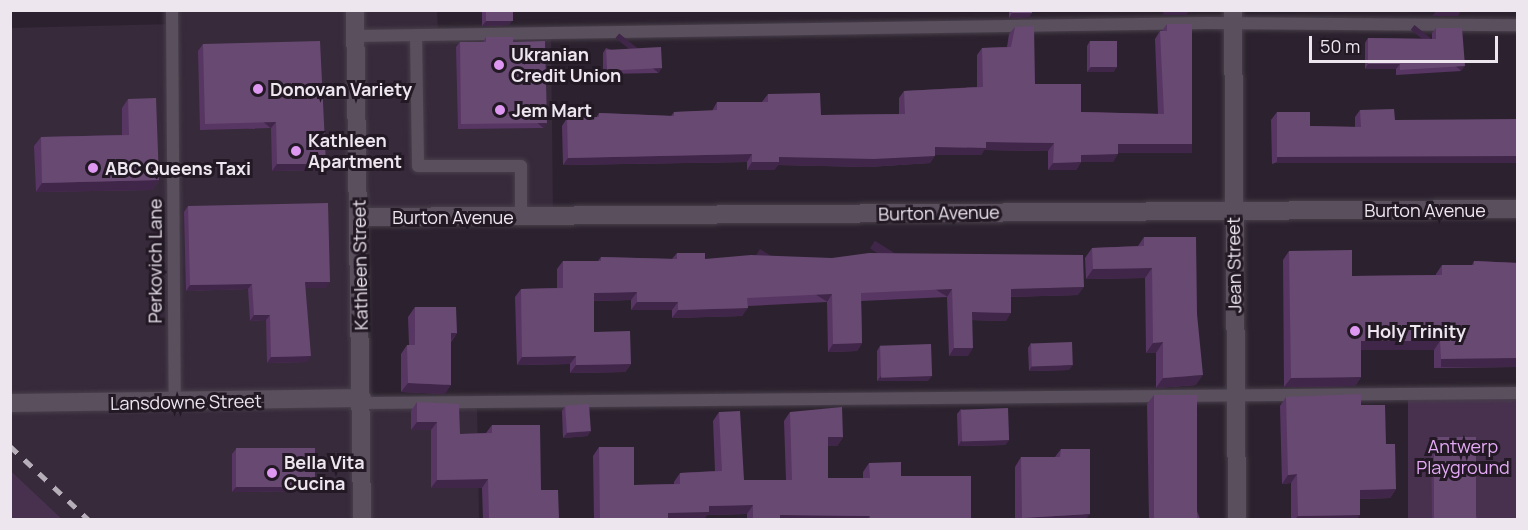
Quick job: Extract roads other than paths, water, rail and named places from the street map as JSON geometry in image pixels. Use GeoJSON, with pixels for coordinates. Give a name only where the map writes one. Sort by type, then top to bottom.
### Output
{"type":"FeatureCollection","features":[{"type":"Feature","properties":{"kind":"street","name":"Kathleen Street"},"geometry":{"type":"LineString","coordinates":[[355,10],[360,217],[362,519]]}},
{"type":"Feature","properties":{"kind":"street","name":"Jean Street"},"geometry":{"type":"LineString","coordinates":[[1233,17],[1237,519]]}},
{"type":"Feature","properties":{"kind":"street","name":"Burton Avenue"},"geometry":{"type":"LineString","coordinates":[[360,217],[1518,209]]}},
{"type":"Feature","properties":{"kind":"street","name":"Lansdowne Street"},"geometry":{"type":"LineString","coordinates":[[10,404],[362,400]]}},
{"type":"Feature","properties":{"kind":"lane","name":"Perkovich Lane"},"geometry":{"type":"LineString","coordinates":[[172,10],[175,403]]}},
{"type":"Feature","properties":{"kind":"lane"},"geometry":{"type":"LineString","coordinates":[[356,36],[1233,17],[1518,26]]}},
{"type":"Feature","properties":{"kind":"lane"},"geometry":{"type":"LineString","coordinates":[[416,35],[418,166],[521,166],[522,217]]}},
{"type":"Feature","properties":{"kind":"lane"},"geometry":{"type":"LineString","coordinates":[[362,400],[1518,393]]}},
{"type":"Feature","properties":{"kind":"railway"},"geometry":{"type":"LineString","coordinates":[[10,446],[89,520]]}},
{"type":"Feature","properties":{"kind":"place","name":"Ukranian Credit Union"},"geometry":{"type":"Point","coordinates":[499,65]}},
{"type":"Feature","properties":{"kind":"place","name":"Donovan Variety"},"geometry":{"type":"Point","coordinates":[258,89]}},
{"type":"Feature","properties":{"kind":"place","name":"Jem Mart"},"geometry":{"type":"Point","coordinates":[500,110]}},
{"type":"Feature","properties":{"kind":"place","name":"Kathleen Apartment"},"geometry":{"type":"Point","coordinates":[296,151]}},
{"type":"Feature","properties":{"kind":"place","name":"ABC Queens Taxi"},"geometry":{"type":"Point","coordinates":[93,168]}},
{"type":"Feature","properties":{"kind":"place","name":"Holy Trinity"},"geometry":{"type":"Point","coordinates":[1355,331]}},
{"type":"Feature","properties":{"kind":"place","name":"Bella Vita Cucina"},"geometry":{"type":"Point","coordinates":[272,473]}},
{"type":"Feature","properties":{"kind":"park label","name":"Antwerp Playground"},"geometry":{"type":"Point","coordinates":[1463,457]}}]}
